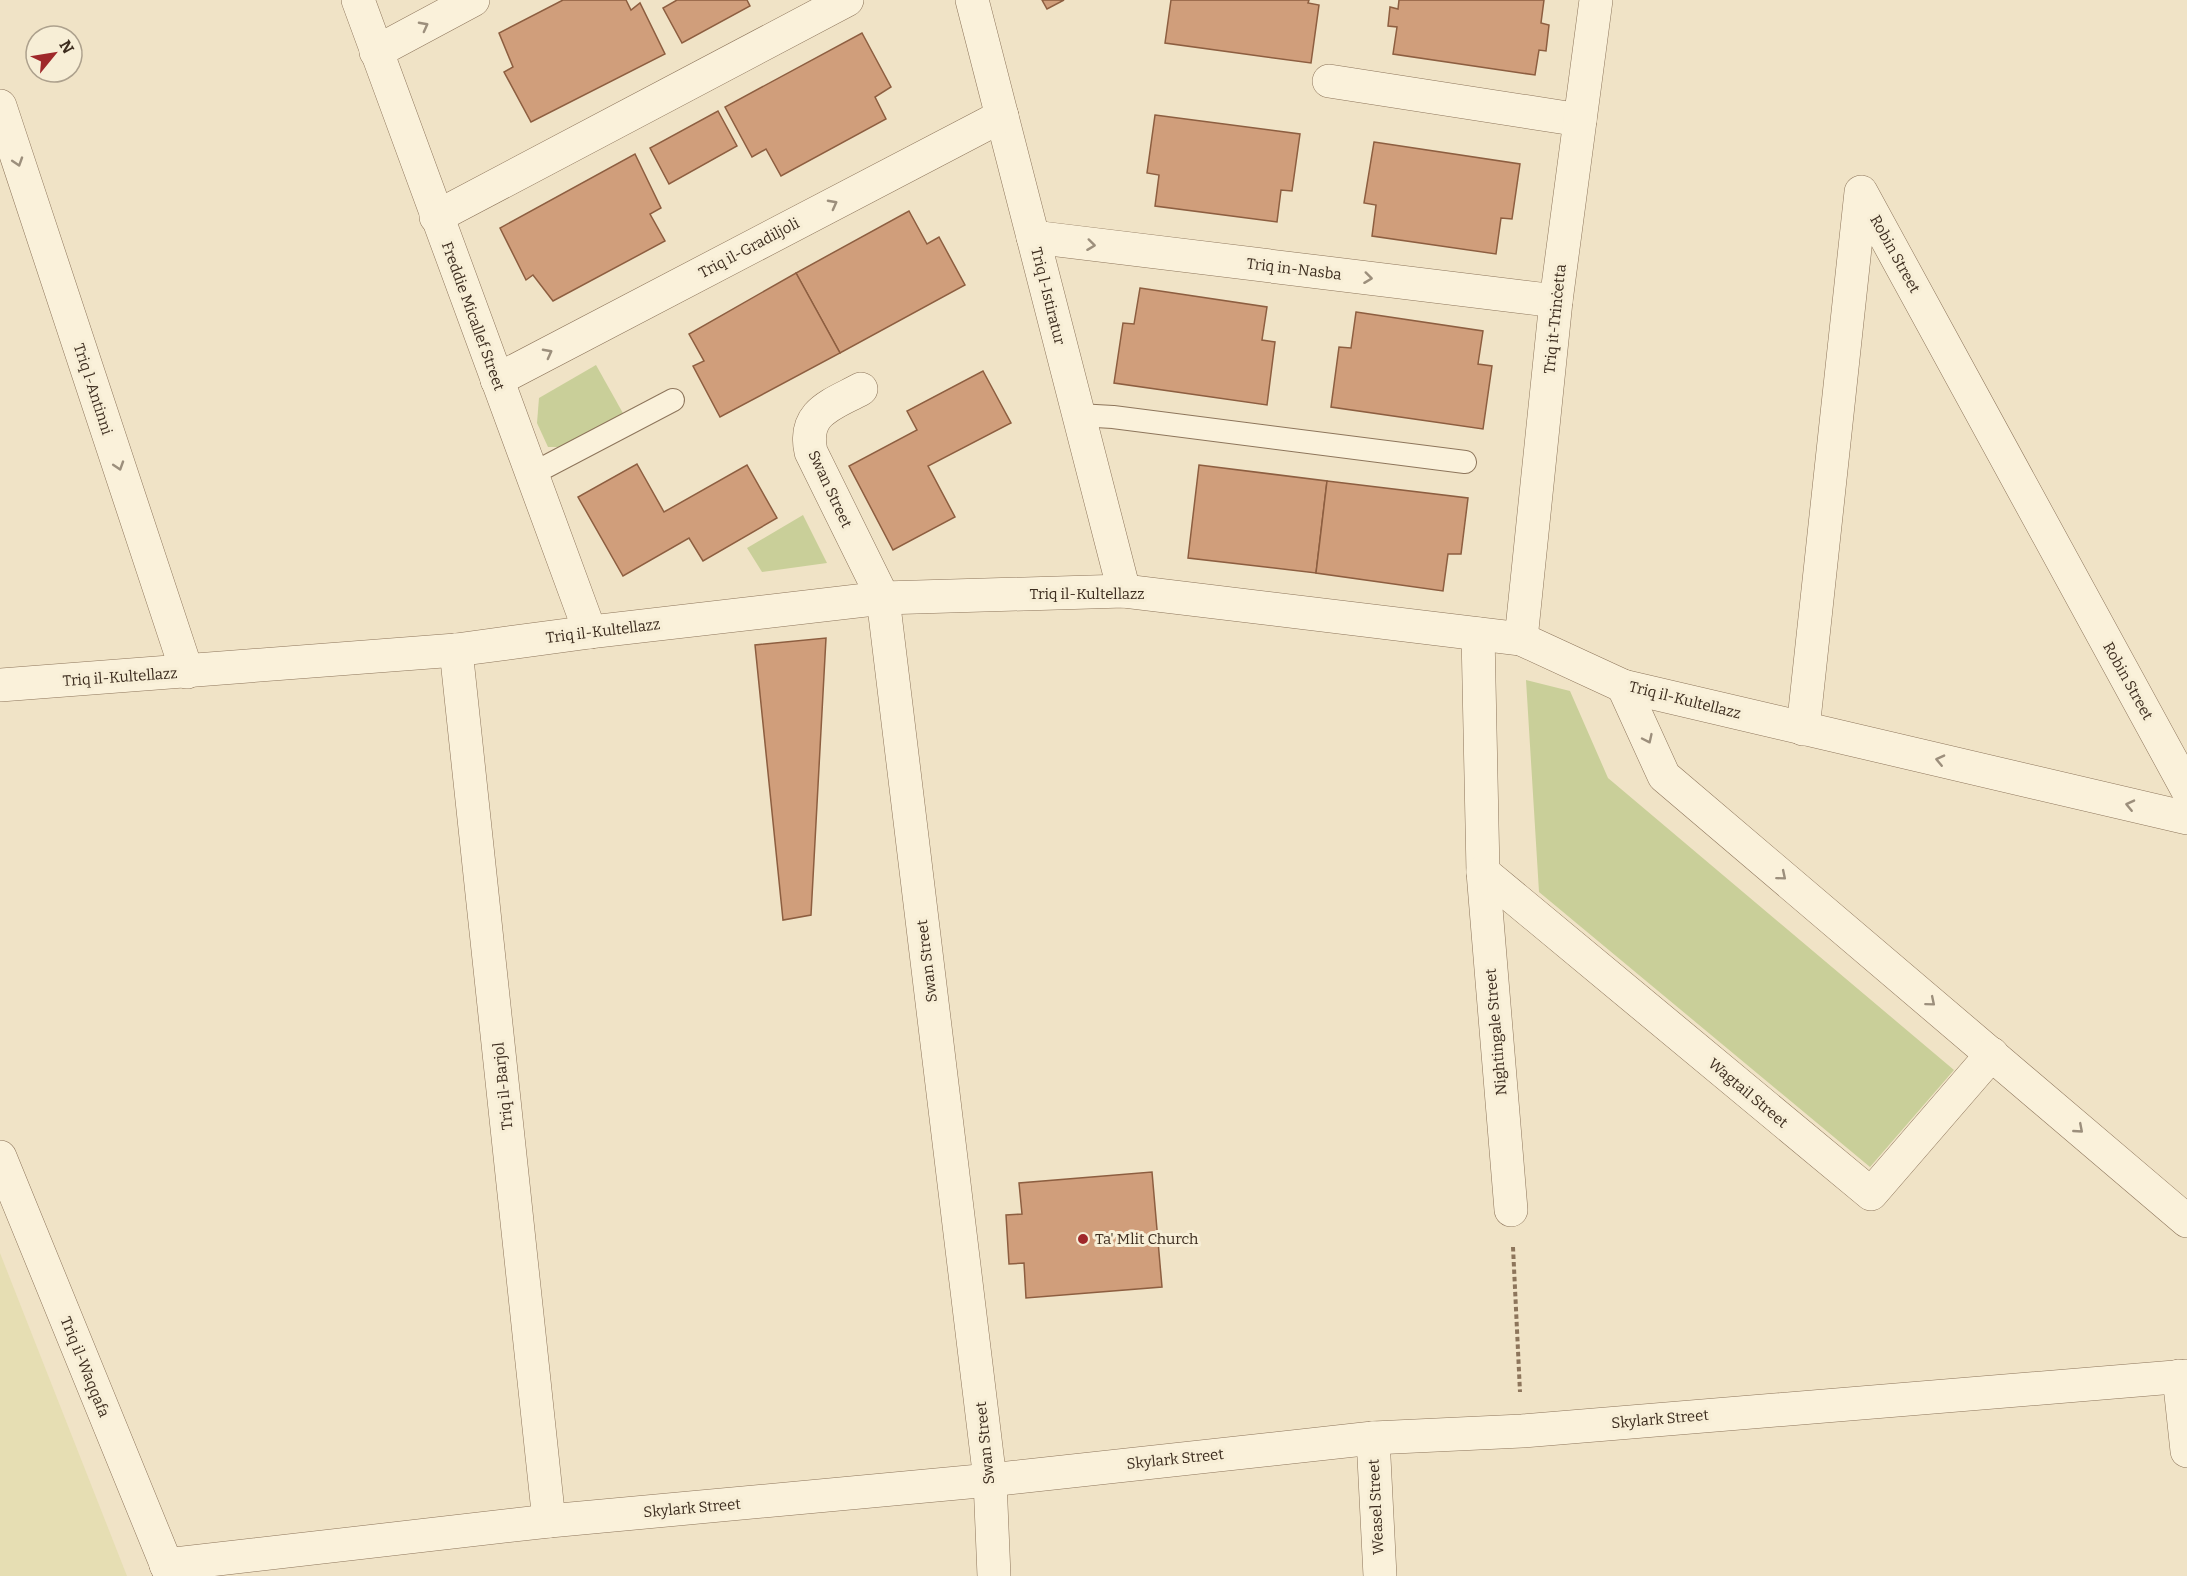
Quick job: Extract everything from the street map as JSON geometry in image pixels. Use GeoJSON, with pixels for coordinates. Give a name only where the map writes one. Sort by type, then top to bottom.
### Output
{"type":"FeatureCollection","features":[{"type":"Feature","properties":{"kind":"street","name":"Freddie Micallef Street"},"geometry":{"type":"LineString","coordinates":[[358,0],[590,632]]}},
{"type":"Feature","properties":{"kind":"street"},"geometry":{"type":"LineString","coordinates":[[376,52],[473,0]]}},
{"type":"Feature","properties":{"kind":"street"},"geometry":{"type":"LineString","coordinates":[[436,217],[848,0]]}},
{"type":"Feature","properties":{"kind":"street","name":"Triq l-Istiratur"},"geometry":{"type":"LineString","coordinates":[[972,0],[1124,591]]}},
{"type":"Feature","properties":{"kind":"street","name":"Triq it-Trinċetta"},"geometry":{"type":"LineString","coordinates":[[1521,639],[1556,301],[1596,0]]}},
{"type":"Feature","properties":{"kind":"street"},"geometry":{"type":"LineString","coordinates":[[1329,81],[1580,120]]}},
{"type":"Feature","properties":{"kind":"street","name":"Triq l-Antinni"},"geometry":{"type":"LineString","coordinates":[[0,106],[187,672]]}},
{"type":"Feature","properties":{"kind":"street","name":"Triq il-Gradiljoli"},"geometry":{"type":"LineString","coordinates":[[496,380],[1002,116]]}},
{"type":"Feature","properties":{"kind":"street","name":"Robin Street"},"geometry":{"type":"LineString","coordinates":[[1803,729],[1861,192],[2187,789]]}},
{"type":"Feature","properties":{"kind":"street","name":"Triq in-Nasba"},"geometry":{"type":"LineString","coordinates":[[1033,237],[1556,301]]}},
{"type":"Feature","properties":{"kind":"street","name":"Swan Street"},"geometry":{"type":"LineString","coordinates":[[861,389],[824,409],[813,420],[807,436],[811,452],[883,598],[990,1480],[994,1576]]}},
{"type":"Feature","properties":{"kind":"street","name":"Triq il-Kultellazz"},"geometry":{"type":"LineString","coordinates":[[0,685],[456,650],[883,598],[1124,591],[1521,639],[1623,686],[2187,818]]}},
{"type":"Feature","properties":{"kind":"street","name":"Nightingale Street"},"geometry":{"type":"LineString","coordinates":[[1478,634],[1483,872],[1511,1210]]}},
{"type":"Feature","properties":{"kind":"street","name":"Triq il-Barjol"},"geometry":{"type":"LineString","coordinates":[[456,650],[549,1521]]}},
{"type":"Feature","properties":{"kind":"street"},"geometry":{"type":"LineString","coordinates":[[1623,686],[1665,776],[2187,1221]]}},
{"type":"Feature","properties":{"kind":"street","name":"Wagtail Street"},"geometry":{"type":"LineString","coordinates":[[1483,872],[1871,1194],[1992,1054]]}},
{"type":"Feature","properties":{"kind":"street","name":"Triq il-Waqqafa"},"geometry":{"type":"LineString","coordinates":[[0,1157],[168,1570]]}},
{"type":"Feature","properties":{"kind":"street"},"geometry":{"type":"LineString","coordinates":[[2183,1376],[2187,1451]]}},
{"type":"Feature","properties":{"kind":"street","name":"Skylark Street"},"geometry":{"type":"LineString","coordinates":[[168,1570],[549,1521],[990,1480],[1372,1438],[1522,1431],[2183,1376]]}},
{"type":"Feature","properties":{"kind":"street","name":"Weasel Street"},"geometry":{"type":"LineString","coordinates":[[1372,1438],[1380,1576]]}},
{"type":"Feature","properties":{"kind":"lane"},"geometry":{"type":"LineString","coordinates":[[532,474],[673,400]]}},
{"type":"Feature","properties":{"kind":"lane"},"geometry":{"type":"LineString","coordinates":[[1078,415],[1113,417],[1465,462]]}},
{"type":"Feature","properties":{"kind":"path"},"geometry":{"type":"LineString","coordinates":[[1511,1210],[1522,1431]]}},
{"type":"Feature","properties":{"kind":"shaded area"},"geometry":{"type":"Polygon","coordinates":[[[0,1253],[127,1576],[0,1576],[0,1253]]]}},
{"type":"Feature","properties":{"kind":"green space"},"geometry":{"type":"Polygon","coordinates":[[[596,365],[624,415],[569,447],[548,447],[537,423],[539,398],[596,365]]]}},
{"type":"Feature","properties":{"kind":"green space"},"geometry":{"type":"Polygon","coordinates":[[[803,515],[827,563],[762,572],[747,548],[803,515]]]}},
{"type":"Feature","properties":{"kind":"green space"},"geometry":{"type":"Polygon","coordinates":[[[1526,680],[1570,691],[1608,778],[1954,1070],[1870,1167],[1539,892],[1526,680]]]}},
{"type":"Feature","properties":{"kind":"building"},"geometry":{"type":"Polygon","coordinates":[[[563,0],[626,0],[631,10],[640,3],[665,54],[531,122],[504,72],[513,67],[499,33],[563,0]]]}},
{"type":"Feature","properties":{"kind":"building"},"geometry":{"type":"Polygon","coordinates":[[[677,0],[747,0],[750,6],[682,43],[663,8],[677,0]]]}},
{"type":"Feature","properties":{"kind":"building"},"geometry":{"type":"Polygon","coordinates":[[[1042,0],[1064,0],[1047,9],[1042,0]]]}},
{"type":"Feature","properties":{"kind":"building"},"geometry":{"type":"Polygon","coordinates":[[[1171,0],[1309,0],[1308,3],[1319,5],[1311,63],[1165,43],[1171,0]]]}},
{"type":"Feature","properties":{"kind":"building"},"geometry":{"type":"Polygon","coordinates":[[[1399,0],[1544,0],[1541,23],[1549,25],[1546,51],[1539,50],[1535,75],[1393,54],[1397,27],[1388,26],[1390,7],[1398,9],[1399,0]]]}},
{"type":"Feature","properties":{"kind":"building"},"geometry":{"type":"Polygon","coordinates":[[[862,33],[891,87],[875,97],[886,119],[781,176],[766,149],[752,157],[725,107],[862,33]]]}},
{"type":"Feature","properties":{"kind":"building"},"geometry":{"type":"Polygon","coordinates":[[[718,111],[737,146],[669,184],[650,148],[718,111]]]}},
{"type":"Feature","properties":{"kind":"building"},"geometry":{"type":"Polygon","coordinates":[[[1155,115],[1300,134],[1292,191],[1281,190],[1277,222],[1155,206],[1159,175],[1147,173],[1155,115]]]}},
{"type":"Feature","properties":{"kind":"building"},"geometry":{"type":"Polygon","coordinates":[[[1374,142],[1520,164],[1512,219],[1501,218],[1496,254],[1372,236],[1376,205],[1364,203],[1374,142]]]}},
{"type":"Feature","properties":{"kind":"building"},"geometry":{"type":"Polygon","coordinates":[[[635,154],[661,208],[650,214],[665,241],[553,301],[533,275],[526,280],[500,228],[635,154]]]}},
{"type":"Feature","properties":{"kind":"building"},"geometry":{"type":"Polygon","coordinates":[[[909,211],[927,244],[939,237],[965,285],[840,353],[796,273],[909,211]]]}},
{"type":"Feature","properties":{"kind":"building"},"geometry":{"type":"Polygon","coordinates":[[[796,273],[840,353],[720,417],[693,366],[704,361],[689,334],[796,273]]]}},
{"type":"Feature","properties":{"kind":"building"},"geometry":{"type":"Polygon","coordinates":[[[1140,288],[1267,307],[1262,340],[1275,342],[1267,405],[1114,383],[1123,323],[1134,324],[1140,288]]]}},
{"type":"Feature","properties":{"kind":"building"},"geometry":{"type":"Polygon","coordinates":[[[1356,312],[1483,331],[1478,364],[1492,366],[1483,429],[1331,407],[1339,347],[1351,348],[1356,312]]]}},
{"type":"Feature","properties":{"kind":"building"},"geometry":{"type":"Polygon","coordinates":[[[983,371],[1011,423],[928,466],[955,517],[893,550],[849,466],[917,430],[907,411],[983,371]]]}},
{"type":"Feature","properties":{"kind":"building"},"geometry":{"type":"Polygon","coordinates":[[[637,464],[664,512],[747,465],[777,518],[703,561],[689,538],[623,576],[578,497],[637,464]]]}},
{"type":"Feature","properties":{"kind":"building"},"geometry":{"type":"Polygon","coordinates":[[[1199,465],[1327,481],[1316,573],[1188,558],[1199,465]]]}},
{"type":"Feature","properties":{"kind":"building"},"geometry":{"type":"Polygon","coordinates":[[[1327,481],[1468,498],[1461,554],[1448,554],[1443,591],[1316,573],[1327,481]]]}},
{"type":"Feature","properties":{"kind":"building"},"geometry":{"type":"Polygon","coordinates":[[[826,638],[811,915],[783,920],[755,645],[826,638]]]}},
{"type":"Feature","properties":{"kind":"building","name":"Ta' Mlit Church"},"geometry":{"type":"Polygon","coordinates":[[[1152,1172],[1162,1287],[1026,1298],[1024,1263],[1009,1264],[1006,1215],[1022,1214],[1019,1183],[1152,1172]]]}},
{"type":"Feature","properties":{"kind":"place","name":"Ta' Mlit Church"},"geometry":{"type":"Point","coordinates":[1083,1239]}}]}
